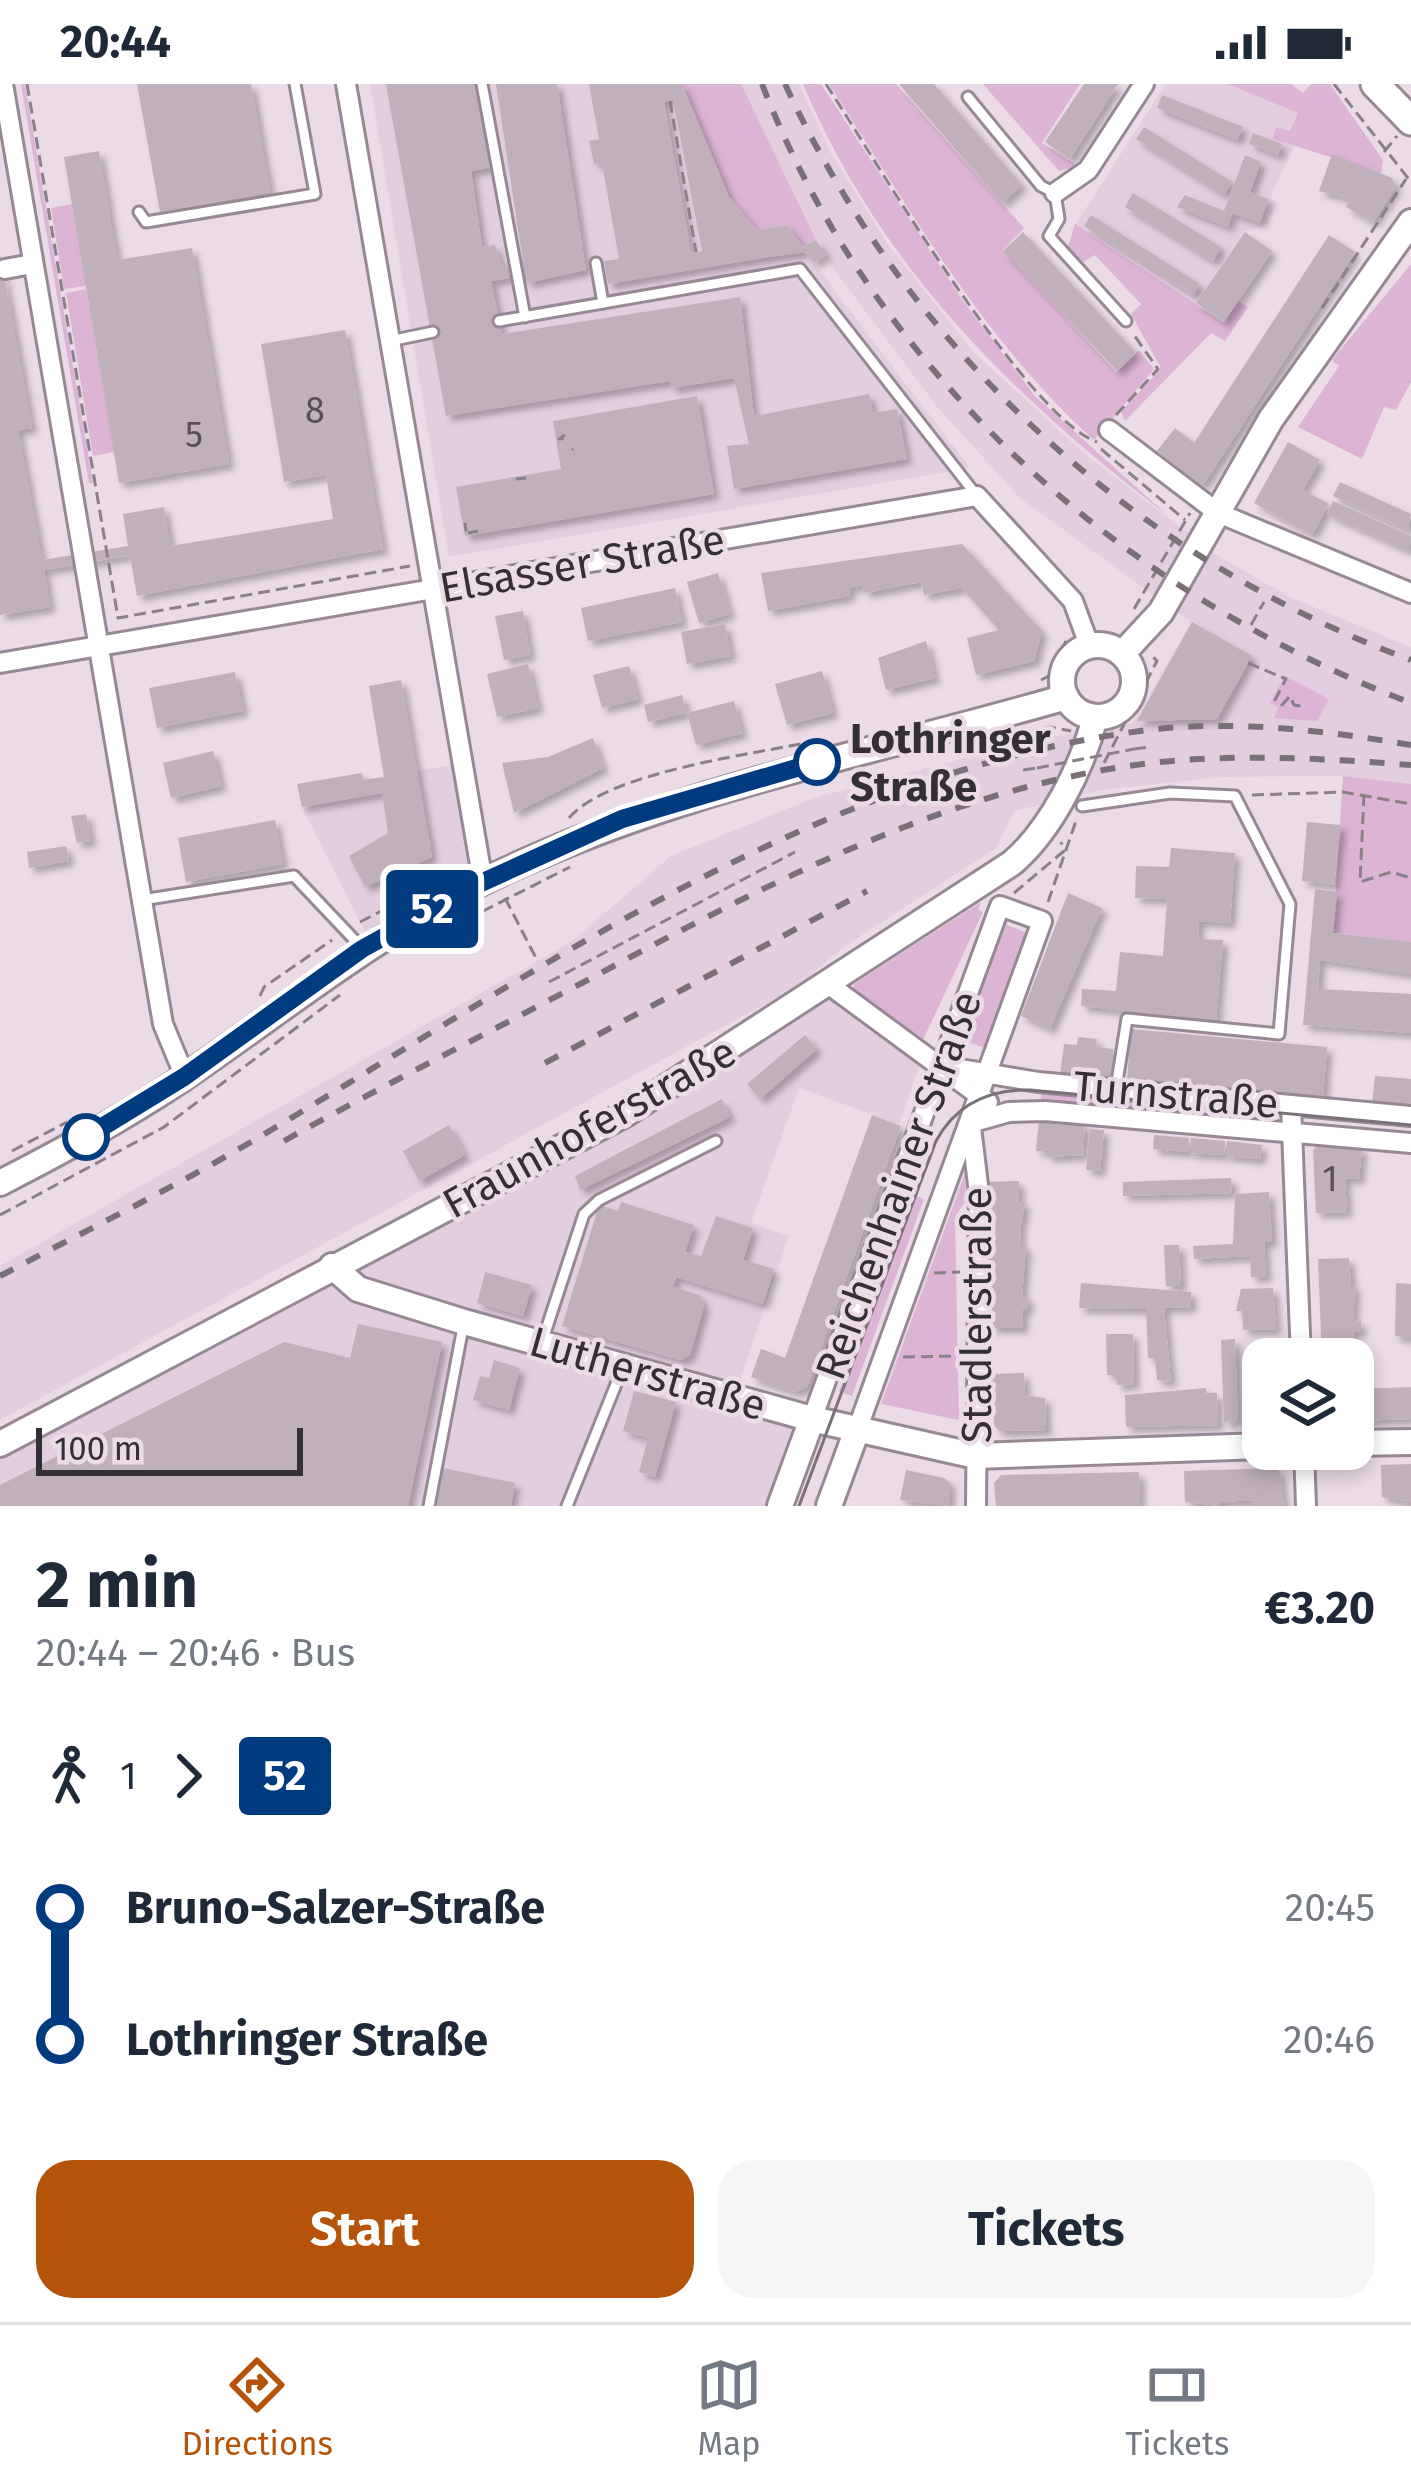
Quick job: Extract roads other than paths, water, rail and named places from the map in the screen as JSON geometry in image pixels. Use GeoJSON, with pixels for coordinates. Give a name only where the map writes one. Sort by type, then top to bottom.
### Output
{"type":"FeatureCollection","features":[{"type":"Feature","properties":{"kind":"main road"},"geometry":{"type":"LineString","coordinates":[[1375,84],[1411,121]]}},
{"type":"Feature","properties":{"kind":"street"},"geometry":{"type":"LineString","coordinates":[[3,84],[163,1024],[184,1077]]}},
{"type":"Feature","properties":{"kind":"street"},"geometry":{"type":"LineString","coordinates":[[346,84],[483,882]]}},
{"type":"Feature","properties":{"kind":"street"},"geometry":{"type":"LineString","coordinates":[[1055,193],[1088,170],[1144,84]]}},
{"type":"Feature","properties":{"kind":"street"},"geometry":{"type":"LineString","coordinates":[[1122,654],[1161,613],[1202,517],[1411,222]]}},
{"type":"Feature","properties":{"kind":"street"},"geometry":{"type":"LineString","coordinates":[[5,268],[32,264]]}},
{"type":"Feature","properties":{"kind":"street"},"geometry":{"type":"LineString","coordinates":[[1102,437],[1202,517],[1411,593]]}},
{"type":"Feature","properties":{"kind":"street"},"geometry":{"type":"LineString","coordinates":[[977,496],[1073,601],[1084,629],[1122,654],[1133,671],[1130,697],[1120,710],[1093,725],[1066,697],[1067,663],[1084,629]]}},
{"type":"Feature","properties":{"kind":"street","name":"Elsasser Straße"},"geometry":{"type":"LineString","coordinates":[[0,663],[977,496]]}},
{"type":"Feature","properties":{"kind":"street"},"geometry":{"type":"LineString","coordinates":[[0,1183],[184,1077],[354,940],[652,808],[1066,697]]}},
{"type":"Feature","properties":{"kind":"street","name":"Fraunhoferstraße"},"geometry":{"type":"LineString","coordinates":[[0,1444],[627,1113],[828,984],[1032,847],[1093,725]]}},
{"type":"Feature","properties":{"kind":"street","name":"Reichenhainer Straße"},"geometry":{"type":"LineString","coordinates":[[780,1506],[1000,906],[1042,921],[829,1506]]}},
{"type":"Feature","properties":{"kind":"street","name":"Turnstraße"},"geometry":{"type":"LineString","coordinates":[[828,984],[980,1097],[1009,1112]]}},
{"type":"Feature","properties":{"kind":"street","name":"Turnstraße"},"geometry":{"type":"LineString","coordinates":[[941,1066],[988,1076],[1411,1116]]}},
{"type":"Feature","properties":{"kind":"street"},"geometry":{"type":"LineString","coordinates":[[1291,1105],[1299,1338]]}},
{"type":"Feature","properties":{"kind":"street","name":"Turnstraße"},"geometry":{"type":"LineString","coordinates":[[970,1124],[1009,1112],[1411,1144]]}},
{"type":"Feature","properties":{"kind":"street","name":"Stadlerstraße"},"geometry":{"type":"LineString","coordinates":[[970,1124],[979,1192],[976,1506]]}},
{"type":"Feature","properties":{"kind":"street","name":"Lutherstraße"},"geometry":{"type":"LineString","coordinates":[[332,1266],[358,1289],[464,1322],[812,1419],[976,1456],[1242,1447]]}},
{"type":"Feature","properties":{"kind":"street"},"geometry":{"type":"LineString","coordinates":[[1374,1443],[1411,1442]]}},
{"type":"Feature","properties":{"kind":"street"},"geometry":{"type":"LineString","coordinates":[[1305,1470],[1306,1506]]}},
{"type":"Feature","properties":{"kind":"lane"},"geometry":{"type":"LineString","coordinates":[[139,212],[146,222],[315,194],[296,84]]}},
{"type":"Feature","properties":{"kind":"lane"},"geometry":{"type":"LineString","coordinates":[[482,84],[525,316]]}},
{"type":"Feature","properties":{"kind":"lane"},"geometry":{"type":"LineString","coordinates":[[968,97],[1041,186],[1055,193],[1059,219],[1049,236],[1126,322]]}},
{"type":"Feature","properties":{"kind":"lane"},"geometry":{"type":"LineString","coordinates":[[596,263],[603,303]]}},
{"type":"Feature","properties":{"kind":"lane"},"geometry":{"type":"LineString","coordinates":[[500,321],[800,269],[977,496]]}},
{"type":"Feature","properties":{"kind":"lane"},"geometry":{"type":"LineString","coordinates":[[390,340],[433,332]]}},
{"type":"Feature","properties":{"kind":"lane"},"geometry":{"type":"LineString","coordinates":[[1082,806],[1170,793],[1234,796],[1290,904],[1279,1034],[1127,1019],[1116,1088]]}},
{"type":"Feature","properties":{"kind":"lane"},"geometry":{"type":"LineString","coordinates":[[142,900],[286,874],[303,881],[354,940]]}},
{"type":"Feature","properties":{"kind":"lane"},"geometry":{"type":"LineString","coordinates":[[541,1344],[584,1214],[599,1200],[716,1141]]}},
{"type":"Feature","properties":{"kind":"lane"},"geometry":{"type":"LineString","coordinates":[[429,1506],[464,1322]]}},
{"type":"Feature","properties":{"kind":"lane"},"geometry":{"type":"LineString","coordinates":[[567,1506],[623,1367]]}},
{"type":"Feature","properties":{"kind":"tram line"},"geometry":{"type":"LineString","coordinates":[[799,1506],[936,1141],[953,1117],[975,1101],[1001,1092],[1030,1090],[1411,1125]]}},
{"type":"Feature","properties":{"kind":"railway"},"geometry":{"type":"LineString","coordinates":[[762,84],[810,189],[870,288],[941,379],[1021,461],[1109,536],[1204,601],[1305,657],[1411,703]]}},
{"type":"Feature","properties":{"kind":"railway"},"geometry":{"type":"LineString","coordinates":[[785,84],[836,181],[896,272],[965,357],[1041,434],[1125,504],[1214,565],[1310,617],[1411,660]]}},
{"type":"Feature","properties":{"kind":"railway"},"geometry":{"type":"LineString","coordinates":[[0,1276],[225,1157],[571,949],[679,890],[789,836],[902,790],[1019,754],[1140,731],[1276,728],[1411,745]]}},
{"type":"Feature","properties":{"kind":"railway"},"geometry":{"type":"LineString","coordinates":[[284,1141],[767,887],[958,808],[1093,772],[1172,761],[1291,758],[1411,765]]}},
{"type":"Feature","properties":{"kind":"railway"},"geometry":{"type":"LineString","coordinates":[[545,1063],[867,891]]}},
{"type":"Feature","properties":{"kind":"place","name":"Lothringer Straße"},"geometry":{"type":"Point","coordinates":[817,762]}}]}
